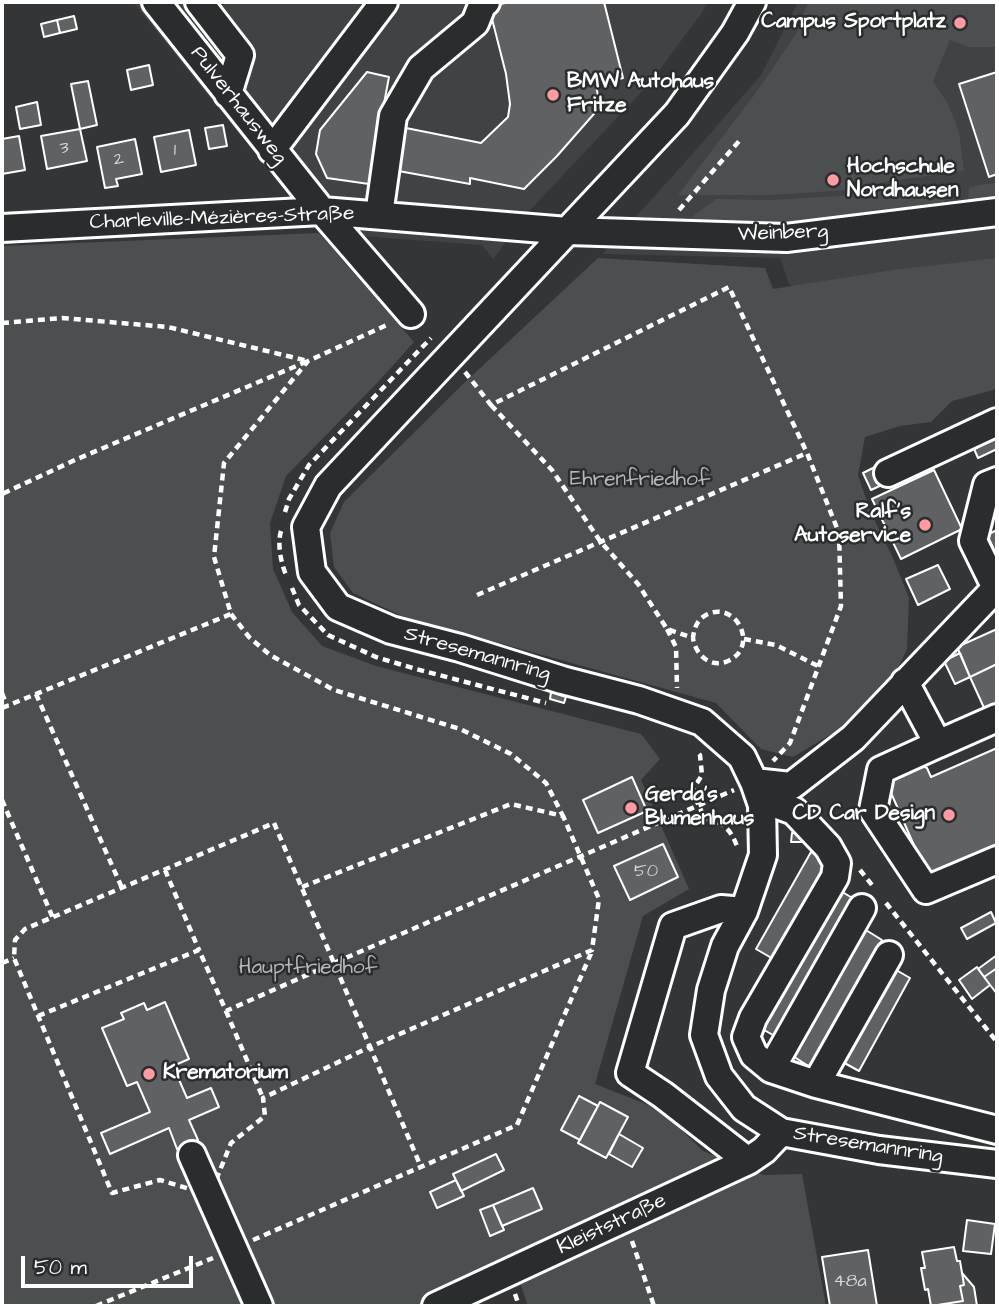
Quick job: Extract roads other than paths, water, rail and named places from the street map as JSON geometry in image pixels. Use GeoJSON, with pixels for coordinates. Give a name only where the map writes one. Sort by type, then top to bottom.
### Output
{"type":"FeatureCollection","features":[{"type":"Feature","properties":{"kind":"street","name":"Pulverhausweg"},"geometry":{"type":"LineString","coordinates":[[156,2],[321,211],[411,314]]}},
{"type":"Feature","properties":{"kind":"street"},"geometry":{"type":"LineString","coordinates":[[198,2],[240,55],[228,94]]}},
{"type":"Feature","properties":{"kind":"street"},"geometry":{"type":"LineString","coordinates":[[272,150],[384,2]]}},
{"type":"Feature","properties":{"kind":"street"},"geometry":{"type":"LineString","coordinates":[[379,215],[393,116],[421,68],[475,23],[483,2],[486,2]]}},
{"type":"Feature","properties":{"kind":"street","name":"Stresemannring"},"geometry":{"type":"LineString","coordinates":[[752,2],[735,33],[677,114],[328,486],[306,527],[312,572],[338,607],[391,630],[639,700],[702,722],[742,757],[757,794],[763,855],[744,911],[725,946],[710,990],[704,1035],[719,1076],[744,1108],[781,1132],[879,1150],[997,1164]]}},
{"type":"Feature","properties":{"kind":"street","name":"Charleville-Mézières-Straße"},"geometry":{"type":"LineString","coordinates":[[2,228],[321,211],[568,230]]}},
{"type":"Feature","properties":{"kind":"street","name":"Weinberg"},"geometry":{"type":"LineString","coordinates":[[568,230],[786,238],[997,212]]}},
{"type":"Feature","properties":{"kind":"street"},"geometry":{"type":"LineString","coordinates":[[888,473],[997,422]]}},
{"type":"Feature","properties":{"kind":"street"},"geometry":{"type":"LineString","coordinates":[[757,794],[791,786],[853,738],[997,588],[974,541],[988,485],[997,481]]}},
{"type":"Feature","properties":{"kind":"street"},"geometry":{"type":"LineString","coordinates":[[905,682],[938,744]]}},
{"type":"Feature","properties":{"kind":"street"},"geometry":{"type":"LineString","coordinates":[[997,718],[881,770],[873,810],[926,890],[997,860]]}},
{"type":"Feature","properties":{"kind":"street"},"geometry":{"type":"LineString","coordinates":[[757,794],[794,811],[828,848],[837,863],[835,877],[753,1018],[746,1037],[754,1055],[771,1069],[816,1084],[997,1130]]}},
{"type":"Feature","properties":{"kind":"street"},"geometry":{"type":"LineString","coordinates":[[771,1069],[862,908]]}},
{"type":"Feature","properties":{"kind":"street"},"geometry":{"type":"LineString","coordinates":[[744,911],[721,909],[673,926],[630,1073],[748,1161]]}},
{"type":"Feature","properties":{"kind":"street"},"geometry":{"type":"LineString","coordinates":[[816,1084],[889,955]]}},
{"type":"Feature","properties":{"kind":"street","name":"Kleiststraße"},"geometry":{"type":"LineString","coordinates":[[436,1306],[748,1161],[764,1150],[781,1132]]}},
{"type":"Feature","properties":{"kind":"street"},"geometry":{"type":"LineString","coordinates":[[192,1155],[259,1306]]}},
{"type":"Feature","properties":{"kind":"place","name":"Campus Sportplatz"},"geometry":{"type":"Point","coordinates":[960,23]}},
{"type":"Feature","properties":{"kind":"place","name":"BMW Autohaus Fritze"},"geometry":{"type":"Point","coordinates":[553,95]}},
{"type":"Feature","properties":{"kind":"place","name":"Hochschule Nordhausen"},"geometry":{"type":"Point","coordinates":[833,180]}},
{"type":"Feature","properties":{"kind":"place","name":"Ralf's Autoservice"},"geometry":{"type":"Point","coordinates":[925,525]}},
{"type":"Feature","properties":{"kind":"place","name":"Gerda's Blumenhaus"},"geometry":{"type":"Point","coordinates":[631,808]}},
{"type":"Feature","properties":{"kind":"place","name":"CD Car Design"},"geometry":{"type":"Point","coordinates":[949,815]}},
{"type":"Feature","properties":{"kind":"place","name":"Krematorium"},"geometry":{"type":"Point","coordinates":[149,1074]}},
{"type":"Feature","properties":{"kind":"park label","name":"Ehrenfriedhof"},"geometry":{"type":"Point","coordinates":[640,481]}},
{"type":"Feature","properties":{"kind":"park label","name":"Hauptfriedhof"},"geometry":{"type":"Point","coordinates":[308,969]}}]}
